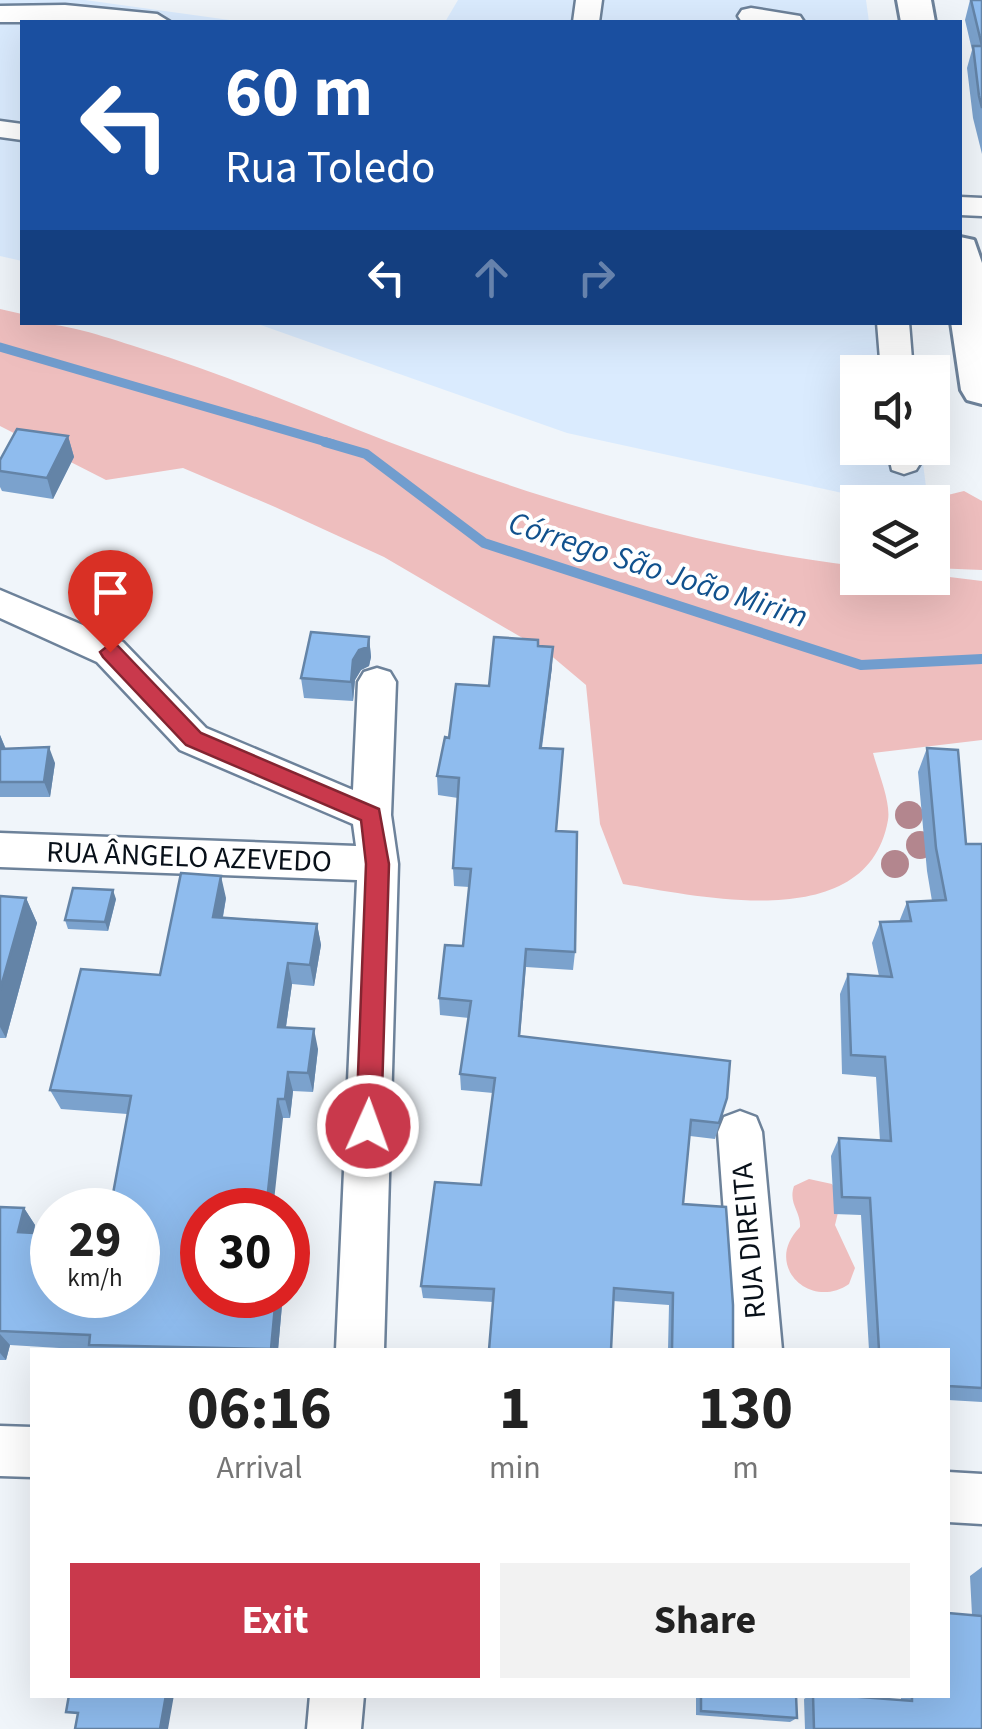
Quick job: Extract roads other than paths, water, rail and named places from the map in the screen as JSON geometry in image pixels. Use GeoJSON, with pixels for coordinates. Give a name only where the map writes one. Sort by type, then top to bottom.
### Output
{"type":"FeatureCollection","features":[{"type":"Feature","properties":{"kind":"main road"},"geometry":{"type":"LineString","coordinates":[[962,263],[982,390]]}},
{"type":"Feature","properties":{"kind":"street"},"geometry":{"type":"LineString","coordinates":[[0,14],[65,13],[136,20]]}},
{"type":"Feature","properties":{"kind":"street"},"geometry":{"type":"LineString","coordinates":[[749,13],[782,20]]}},
{"type":"Feature","properties":{"kind":"street"},"geometry":{"type":"LineString","coordinates":[[893,325],[896,355]]}},
{"type":"Feature","properties":{"kind":"street"},"geometry":{"type":"LineString","coordinates":[[0,603],[110,652],[193,739],[372,815]]}},
{"type":"Feature","properties":{"kind":"street"},"geometry":{"type":"LineString","coordinates":[[360,1348],[378,864],[372,815],[377,682]]}},
{"type":"Feature","properties":{"kind":"street","name":"RUA ÂNGELO AZEVEDO"},"geometry":{"type":"LineString","coordinates":[[0,850],[378,864]]}},
{"type":"Feature","properties":{"kind":"street","name":"RUA DIREITA"},"geometry":{"type":"LineString","coordinates":[[740,1132],[758,1348]]}},
{"type":"Feature","properties":{"kind":"street"},"geometry":{"type":"LineString","coordinates":[[0,1451],[30,1452]]}},
{"type":"Feature","properties":{"kind":"street"},"geometry":{"type":"LineString","coordinates":[[950,1497],[982,1499]]}},
{"type":"Feature","properties":{"kind":"street"},"geometry":{"type":"LineString","coordinates":[[334,1729],[337,1698]]}},
{"type":"Feature","properties":{"kind":"waterway","name":"Córrego São João Mirim"},"geometry":{"type":"LineString","coordinates":[[0,347],[333,444]]}},
{"type":"Feature","properties":{"kind":"waterway","name":"Córrego São João Mirim"},"geometry":{"type":"LineString","coordinates":[[325,442],[366,454],[484,543],[861,665],[982,659]]}}]}
